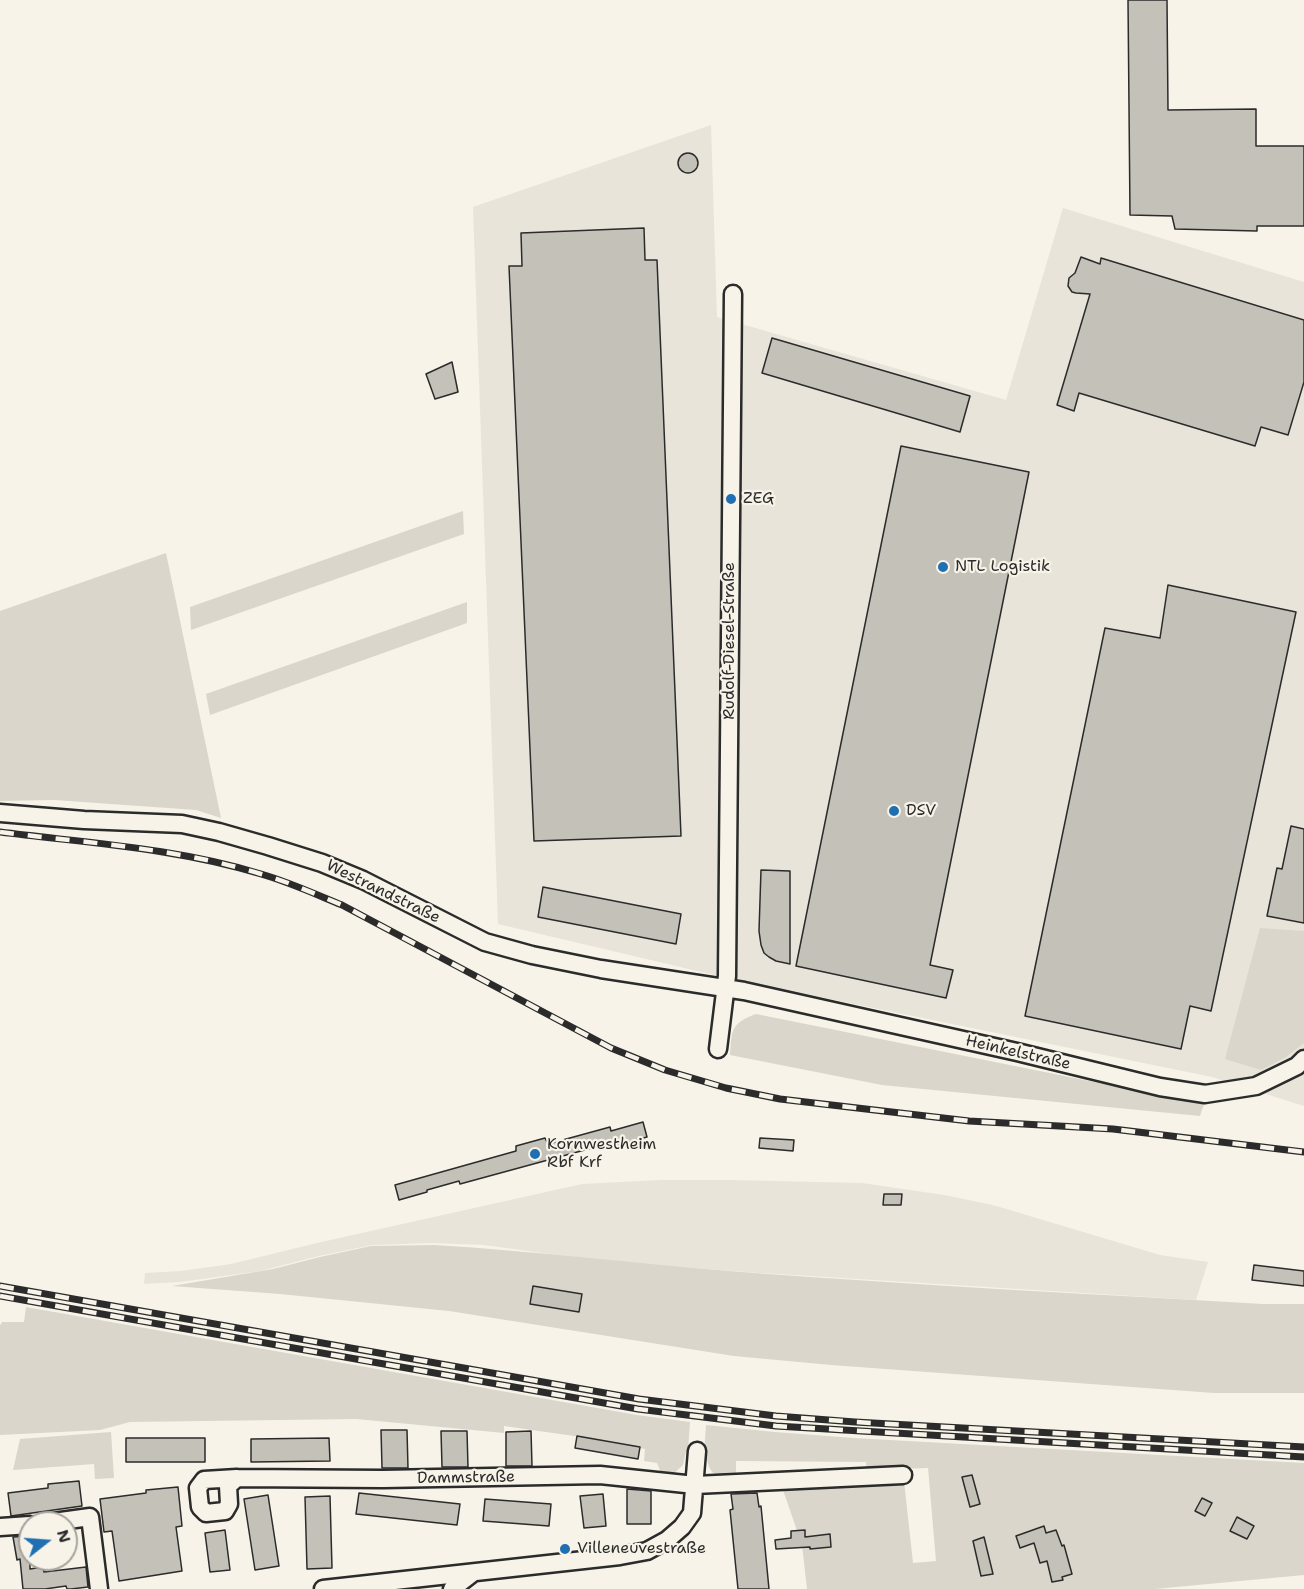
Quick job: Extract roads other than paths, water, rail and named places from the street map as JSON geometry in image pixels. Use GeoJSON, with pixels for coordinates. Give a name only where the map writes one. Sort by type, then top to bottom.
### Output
{"type":"FeatureCollection","features":[{"type":"Feature","properties":{"kind":"street","name":"Rudolf-Diesel-Straße"},"geometry":{"type":"LineString","coordinates":[[726,988],[728,969],[733,294]]}},
{"type":"Feature","properties":{"kind":"street","name":"Westrandstraße"},"geometry":{"type":"LineString","coordinates":[[0,813],[84,820],[182,824],[219,832],[322,863],[363,880],[485,942],[532,955],[601,969],[726,988]]}},
{"type":"Feature","properties":{"kind":"street"},"geometry":{"type":"LineString","coordinates":[[718,1049],[726,988]]}},
{"type":"Feature","properties":{"kind":"street","name":"Heinkelstraße"},"geometry":{"type":"LineString","coordinates":[[726,988],[1017,1052],[1160,1087],[1205,1095],[1256,1086],[1296,1066],[1304,1059]]}},
{"type":"Feature","properties":{"kind":"street"},"geometry":{"type":"LineString","coordinates":[[323,1589],[620,1556],[647,1551],[667,1540],[682,1527],[692,1513],[697,1451]]}},
{"type":"Feature","properties":{"kind":"street","name":"Dammstraße"},"geometry":{"type":"LineString","coordinates":[[237,1478],[383,1479],[600,1475],[694,1485],[903,1475]]}},
{"type":"Feature","properties":{"kind":"street"},"geometry":{"type":"LineString","coordinates":[[78,1519],[90,1517],[99,1589]]}},
{"type":"Feature","properties":{"kind":"street"},"geometry":{"type":"LineString","coordinates":[[0,1527],[18,1526]]}},
{"type":"Feature","properties":{"kind":"street"},"geometry":{"type":"LineString","coordinates":[[452,1589],[473,1572]]}},
{"type":"Feature","properties":{"kind":"railway"},"geometry":{"type":"LineString","coordinates":[[0,832],[164,852],[229,865],[282,881],[342,905],[611,1048],[665,1070],[726,1088],[780,1099],[969,1121],[1113,1129],[1304,1152]]}},
{"type":"Feature","properties":{"kind":"railway"},"geometry":{"type":"LineString","coordinates":[[0,1286],[639,1399],[776,1416],[1304,1447]]}},
{"type":"Feature","properties":{"kind":"railway"},"geometry":{"type":"LineString","coordinates":[[0,1296],[638,1409],[776,1426],[1304,1457]]}},
{"type":"Feature","properties":{"kind":"place","name":"ZEG"},"geometry":{"type":"Point","coordinates":[731,499]}},
{"type":"Feature","properties":{"kind":"place","name":"NTL Logistik"},"geometry":{"type":"Point","coordinates":[943,567]}},
{"type":"Feature","properties":{"kind":"place","name":"DSV"},"geometry":{"type":"Point","coordinates":[894,811]}},
{"type":"Feature","properties":{"kind":"place","name":"Kornwestheim Rbf Krf"},"geometry":{"type":"Point","coordinates":[535,1154]}},
{"type":"Feature","properties":{"kind":"place","name":"Villeneuvestraße"},"geometry":{"type":"Point","coordinates":[565,1549]}}]}
